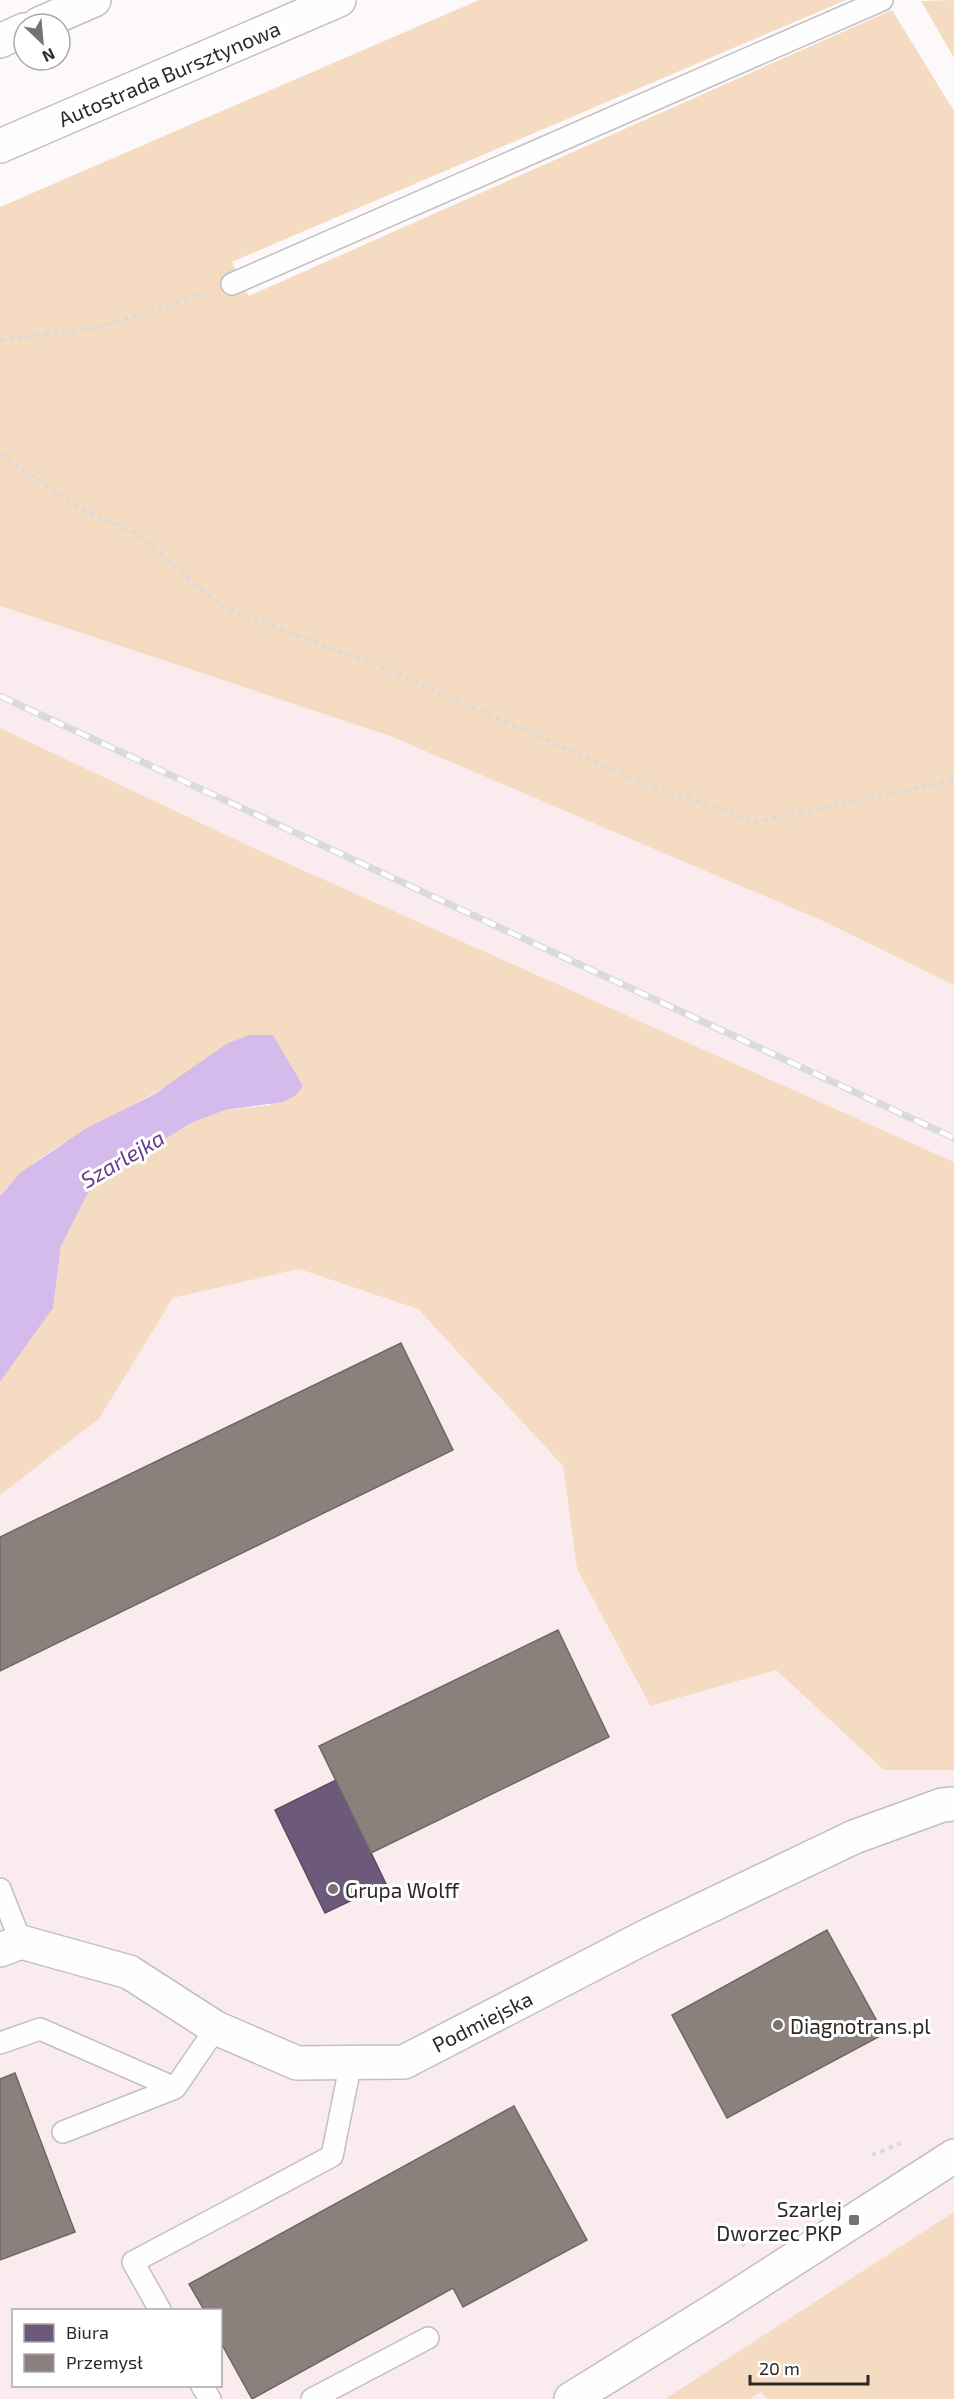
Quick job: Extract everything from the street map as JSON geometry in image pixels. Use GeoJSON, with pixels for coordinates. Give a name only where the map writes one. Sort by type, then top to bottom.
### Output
{"type":"FeatureCollection","features":[{"type":"Feature","properties":{"kind":"main road"},"geometry":{"type":"LineString","coordinates":[[66,12],[94,0]]}},
{"type":"Feature","properties":{"kind":"main road","name":"Autostrada Bursztynowa"},"geometry":{"type":"LineString","coordinates":[[0,146],[339,0]]}},
{"type":"Feature","properties":{"kind":"main road","name":"Podmiejska"},"geometry":{"type":"LineString","coordinates":[[11,1946],[129,1972],[216,2028],[297,2063],[404,2062],[647,1936],[854,1837],[942,1805],[954,1804]]}},
{"type":"Feature","properties":{"kind":"main road"},"geometry":{"type":"LineString","coordinates":[[571,2399],[699,2320],[954,2156]]}},
{"type":"Feature","properties":{"kind":"lane"},"geometry":{"type":"LineString","coordinates":[[232,284],[882,0]]}},
{"type":"Feature","properties":{"kind":"lane"},"geometry":{"type":"LineString","coordinates":[[0,1889],[11,1946]]}},
{"type":"Feature","properties":{"kind":"lane"},"geometry":{"type":"LineString","coordinates":[[63,2132],[175,2088],[216,2028]]}},
{"type":"Feature","properties":{"kind":"lane"},"geometry":{"type":"LineString","coordinates":[[0,2043],[40,2029],[175,2088]]}},
{"type":"Feature","properties":{"kind":"lane"},"geometry":{"type":"LineString","coordinates":[[159,2309],[133,2262],[332,2156],[351,2062]]}},
{"type":"Feature","properties":{"kind":"lane"},"geometry":{"type":"LineString","coordinates":[[312,2399],[428,2337]]}},
{"type":"Feature","properties":{"kind":"path"},"geometry":{"type":"LineString","coordinates":[[0,340],[101,327],[232,284]]}},
{"type":"Feature","properties":{"kind":"path"},"geometry":{"type":"LineString","coordinates":[[0,454],[80,508],[136,533],[223,608],[379,666],[639,782],[757,822],[954,780]]}},
{"type":"Feature","properties":{"kind":"shaded area"},"geometry":{"type":"Polygon","coordinates":[[[479,0],[846,0],[232,262],[249,296],[892,10],[954,111],[954,985],[825,922],[390,736],[0,606],[0,207],[479,0]]]}},
{"type":"Feature","properties":{"kind":"shaded area"},"geometry":{"type":"Polygon","coordinates":[[[954,0],[954,58],[921,1],[954,0]]]}},
{"type":"Feature","properties":{"kind":"shaded area"},"geometry":{"type":"Polygon","coordinates":[[[0,606],[390,736],[825,922],[954,985],[954,1162],[258,850],[0,728],[0,606]]]}},
{"type":"Feature","properties":{"kind":"shaded area"},"geometry":{"type":"Polygon","coordinates":[[[0,728],[258,850],[954,1162],[954,1770],[884,1770],[776,1670],[650,1706],[577,1569],[563,1466],[418,1309],[299,1269],[173,1298],[99,1419],[0,1495],[0,1382],[53,1308],[61,1246],[88,1193],[105,1177],[191,1123],[225,1110],[271,1105],[226,1044],[162,1089],[51,1152],[14,1180],[0,1196],[0,728]]]}},
{"type":"Feature","properties":{"kind":"shaded area"},"geometry":{"type":"Polygon","coordinates":[[[299,1269],[418,1309],[563,1466],[577,1569],[649,1706],[776,1670],[884,1770],[954,1770],[954,2243],[762,2391],[767,2399],[0,2399],[0,1495],[99,1419],[173,1298],[299,1269]]]}},
{"type":"Feature","properties":{"kind":"shaded area"},"geometry":{"type":"Polygon","coordinates":[[[954,2212],[954,2399],[767,2399],[761,2392],[749,2399],[665,2399],[954,2212]]]}},
{"type":"Feature","properties":{"kind":"water","name":"Szarlejka"},"geometry":{"type":"Polygon","coordinates":[[[249,1035],[273,1035],[303,1086],[295,1096],[283,1102],[225,1110],[191,1123],[105,1177],[88,1193],[61,1246],[53,1308],[0,1382],[0,1196],[20,1173],[85,1129],[155,1094],[226,1044],[249,1035]]]}},
{"type":"Feature","properties":{"kind":"building: Biura"},"geometry":{"type":"Polygon","coordinates":[[[336,1780],[386,1884],[325,1913],[275,1810],[336,1780]]]}},
{"type":"Feature","properties":{"kind":"building: Przemysł"},"geometry":{"type":"Polygon","coordinates":[[[401,1343],[453,1450],[0,1671],[0,1537],[401,1343]]]}},
{"type":"Feature","properties":{"kind":"building: Przemysł"},"geometry":{"type":"Polygon","coordinates":[[[558,1630],[609,1737],[371,1853],[319,1746],[558,1630]]]}},
{"type":"Feature","properties":{"kind":"building: Przemysł","name":"Diagnotrans.pl"},"geometry":{"type":"Polygon","coordinates":[[[827,1930],[884,2034],[727,2118],[672,2015],[827,1930]]]}},
{"type":"Feature","properties":{"kind":"building: Przemysł"},"geometry":{"type":"Polygon","coordinates":[[[15,2073],[75,2232],[0,2260],[0,2079],[15,2073]]]}},
{"type":"Feature","properties":{"kind":"building: Przemysł"},"geometry":{"type":"Polygon","coordinates":[[[514,2106],[587,2240],[463,2307],[453,2288],[252,2399],[222,2345],[222,2309],[203,2309],[189,2284],[514,2106]]]}},
{"type":"Feature","properties":{"kind":"railway"},"geometry":{"type":"LineString","coordinates":[[0,696],[954,1138]]}},
{"type":"Feature","properties":{"kind":"place","name":"Grupa Wolff"},"geometry":{"type":"Point","coordinates":[333,1889]}},
{"type":"Feature","properties":{"kind":"place","name":"Diagnotrans.pl"},"geometry":{"type":"Point","coordinates":[778,2025]}},
{"type":"Feature","properties":{"kind":"place","name":"Szarlej Dworzec PKP"},"geometry":{"type":"Point","coordinates":[854,2220]}}]}
